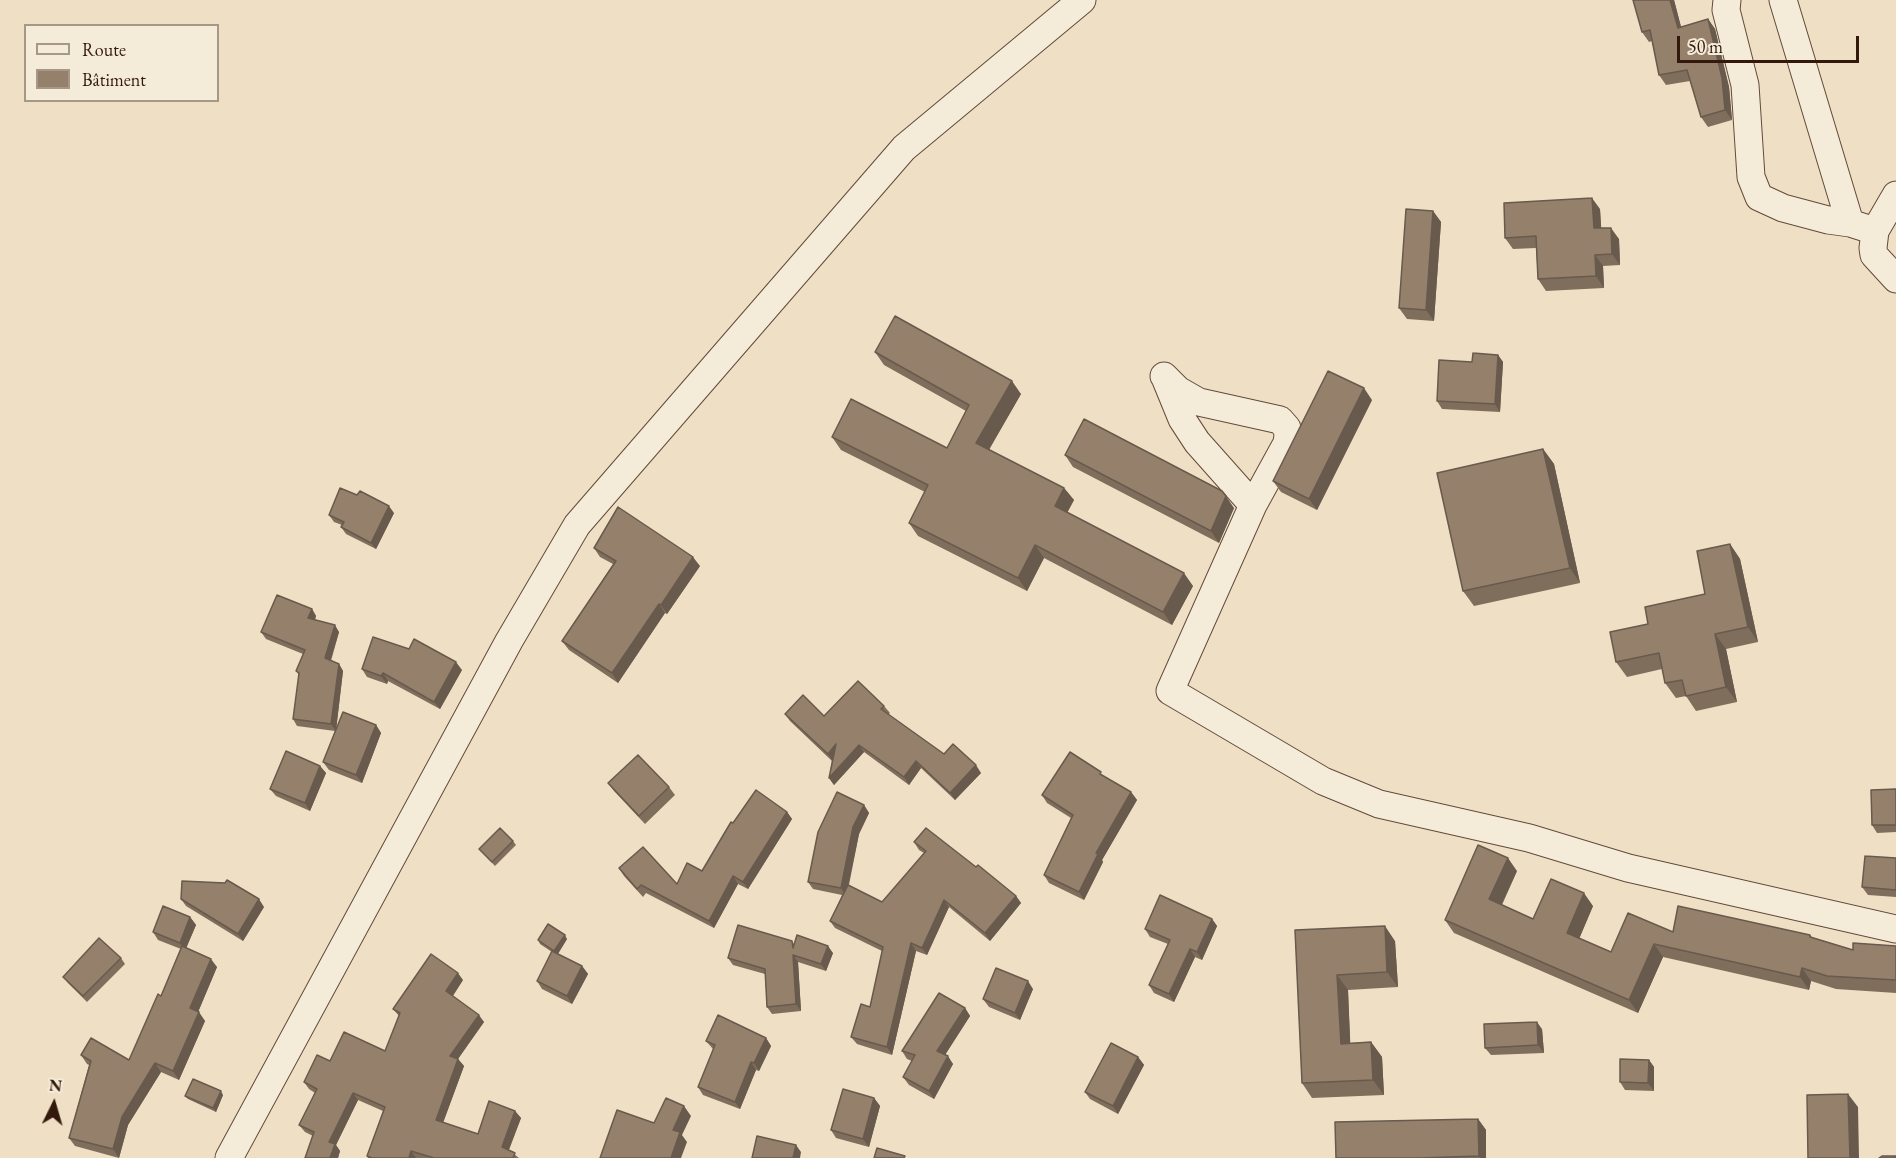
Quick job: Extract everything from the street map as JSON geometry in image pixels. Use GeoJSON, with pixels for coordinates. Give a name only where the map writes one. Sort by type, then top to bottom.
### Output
{"type":"FeatureCollection","features":[{"type":"Feature","properties":{"kind":"street"},"geometry":{"type":"LineString","coordinates":[[230,1158],[509,641],[577,525],[904,148],[1082,0]]}},
{"type":"Feature","properties":{"kind":"street"},"geometry":{"type":"LineString","coordinates":[[1727,0],[1726,10],[1745,85],[1751,177],[1760,198],[1771,204],[1863,227]]}},
{"type":"Feature","properties":{"kind":"street"},"geometry":{"type":"LineString","coordinates":[[1784,0],[1874,255],[1896,279]]}},
{"type":"Feature","properties":{"kind":"street"},"geometry":{"type":"LineString","coordinates":[[1863,227],[1896,195]]}},
{"type":"Feature","properties":{"kind":"street"},"geometry":{"type":"LineString","coordinates":[[1254,505],[1197,442],[1182,419],[1164,376],[1178,390],[1199,402],[1280,420],[1287,428],[1288,435],[1287,442],[1254,505],[1170,691],[1323,781],[1378,804],[1529,838],[1628,868],[1896,929]]}},
{"type":"Feature","properties":{"kind":"building"},"geometry":{"type":"Polygon","coordinates":[[[1633,0],[1670,0],[1678,28],[1708,19],[1722,78],[1725,110],[1701,117],[1687,70],[1659,75],[1650,30],[1642,32],[1633,0]]]}},
{"type":"Feature","properties":{"kind":"building"},"geometry":{"type":"Polygon","coordinates":[[[1592,198],[1594,228],[1611,228],[1612,254],[1595,255],[1596,276],[1538,279],[1536,236],[1505,238],[1504,203],[1592,198]]]}},
{"type":"Feature","properties":{"kind":"building"},"geometry":{"type":"Polygon","coordinates":[[[1406,209],[1433,211],[1426,310],[1399,308],[1406,209]]]}},
{"type":"Feature","properties":{"kind":"building"},"geometry":{"type":"Polygon","coordinates":[[[895,316],[1012,381],[976,443],[1064,488],[1055,506],[1184,573],[1163,612],[1035,545],[1018,578],[909,523],[928,485],[832,437],[851,399],[947,448],[969,405],[875,352],[895,316]]]}},
{"type":"Feature","properties":{"kind":"building"},"geometry":{"type":"Polygon","coordinates":[[[1473,353],[1498,355],[1495,404],[1437,401],[1439,360],[1472,362],[1473,353]]]}},
{"type":"Feature","properties":{"kind":"building"},"geometry":{"type":"Polygon","coordinates":[[[1328,371],[1364,388],[1309,499],[1273,481],[1328,371]]]}},
{"type":"Feature","properties":{"kind":"building"},"geometry":{"type":"Polygon","coordinates":[[[1084,419],[1222,491],[1226,496],[1211,531],[1065,455],[1084,419]]]}},
{"type":"Feature","properties":{"kind":"building"},"geometry":{"type":"Polygon","coordinates":[[[1543,449],[1570,568],[1463,591],[1437,473],[1543,449]]]}},
{"type":"Feature","properties":{"kind":"building"},"geometry":{"type":"Polygon","coordinates":[[[340,488],[357,495],[360,491],[389,506],[371,543],[341,527],[344,522],[329,515],[340,488]]]}},
{"type":"Feature","properties":{"kind":"building"},"geometry":{"type":"Polygon","coordinates":[[[618,507],[693,557],[612,673],[562,641],[616,561],[594,548],[618,507]]]}},
{"type":"Feature","properties":{"kind":"building"},"geometry":{"type":"Polygon","coordinates":[[[1730,544],[1748,627],[1715,634],[1726,687],[1686,696],[1682,680],[1665,683],[1659,653],[1616,662],[1610,632],[1648,624],[1645,607],[1705,594],[1697,551],[1730,544]]]}},
{"type":"Feature","properties":{"kind":"building"},"geometry":{"type":"Polygon","coordinates":[[[277,595],[312,609],[308,618],[335,625],[325,658],[339,664],[331,724],[293,719],[299,673],[296,671],[305,650],[261,632],[277,595]]]}},
{"type":"Feature","properties":{"kind":"building"},"geometry":{"type":"Polygon","coordinates":[[[373,637],[409,649],[414,639],[456,662],[434,702],[383,673],[381,676],[362,669],[373,637]]]}},
{"type":"Feature","properties":{"kind":"building"},"geometry":{"type":"Polygon","coordinates":[[[858,681],[884,706],[881,709],[944,754],[953,744],[976,765],[950,793],[916,761],[904,777],[859,745],[829,778],[836,744],[828,754],[785,714],[803,695],[824,716],[858,681]]]}},
{"type":"Feature","properties":{"kind":"building"},"geometry":{"type":"Polygon","coordinates":[[[343,712],[376,725],[356,775],[323,762],[343,712]]]}},
{"type":"Feature","properties":{"kind":"building"},"geometry":{"type":"Polygon","coordinates":[[[286,751],[320,766],[305,803],[270,789],[286,751]]]}},
{"type":"Feature","properties":{"kind":"building"},"geometry":{"type":"Polygon","coordinates":[[[1070,752],[1101,772],[1100,774],[1131,792],[1096,853],[1098,854],[1079,892],[1044,875],[1073,815],[1042,795],[1070,752]]]}},
{"type":"Feature","properties":{"kind":"building"},"geometry":{"type":"Polygon","coordinates":[[[638,755],[669,787],[639,816],[608,783],[638,755]]]}},
{"type":"Feature","properties":{"kind":"building"},"geometry":{"type":"Polygon","coordinates":[[[1896,789],[1896,825],[1872,825],[1871,790],[1896,789]]]}},
{"type":"Feature","properties":{"kind":"building"},"geometry":{"type":"Polygon","coordinates":[[[756,790],[787,812],[743,882],[733,876],[709,921],[641,885],[637,889],[619,868],[643,847],[677,884],[687,863],[702,871],[731,822],[733,823],[756,790]]]}},
{"type":"Feature","properties":{"kind":"building"},"geometry":{"type":"Polygon","coordinates":[[[837,792],[864,805],[853,827],[841,888],[808,882],[818,832],[837,792]]]}},
{"type":"Feature","properties":{"kind":"building"},"geometry":{"type":"Polygon","coordinates":[[[500,828],[513,841],[492,862],[479,849],[500,828]]]}},
{"type":"Feature","properties":{"kind":"building"},"geometry":{"type":"Polygon","coordinates":[[[926,828],[976,867],[978,865],[1016,896],[985,933],[944,900],[922,948],[911,943],[887,1047],[851,1037],[861,1004],[870,1007],[883,947],[830,921],[848,885],[882,902],[926,851],[914,842],[926,828]]]}},
{"type":"Feature","properties":{"kind":"building"},"geometry":{"type":"Polygon","coordinates":[[[1478,845],[1508,858],[1489,899],[1533,919],[1551,879],[1584,893],[1567,933],[1611,952],[1628,913],[1673,932],[1678,906],[1810,935],[1810,937],[1853,950],[1853,943],[1896,946],[1896,980],[1827,976],[1802,968],[1800,977],[1654,944],[1629,1000],[1445,920],[1478,845]]]}},
{"type":"Feature","properties":{"kind":"building"},"geometry":{"type":"Polygon","coordinates":[[[1865,856],[1896,858],[1896,890],[1862,887],[1865,856]]]}},
{"type":"Feature","properties":{"kind":"building"},"geometry":{"type":"Polygon","coordinates":[[[227,880],[259,899],[238,934],[181,899],[182,881],[225,883],[227,880]]]}},
{"type":"Feature","properties":{"kind":"building"},"geometry":{"type":"Polygon","coordinates":[[[1160,895],[1212,919],[1197,952],[1190,949],[1169,994],[1149,985],[1170,940],[1145,929],[1160,895]]]}},
{"type":"Feature","properties":{"kind":"building"},"geometry":{"type":"Polygon","coordinates":[[[163,906],[190,917],[180,943],[153,932],[163,906]]]}},
{"type":"Feature","properties":{"kind":"building"},"geometry":{"type":"Polygon","coordinates":[[[548,924],[565,935],[554,951],[538,940],[548,924]]]}},
{"type":"Feature","properties":{"kind":"building"},"geometry":{"type":"Polygon","coordinates":[[[738,925],[792,941],[793,948],[797,935],[828,946],[821,964],[793,955],[796,1004],[767,1007],[765,969],[728,958],[738,925]]]}},
{"type":"Feature","properties":{"kind":"building"},"geometry":{"type":"Polygon","coordinates":[[[1385,926],[1387,972],[1337,975],[1341,1044],[1371,1042],[1373,1080],[1302,1083],[1295,930],[1385,926]]]}},
{"type":"Feature","properties":{"kind":"building"},"geometry":{"type":"Polygon","coordinates":[[[99,938],[121,958],[83,996],[63,977],[99,938]]]}},
{"type":"Feature","properties":{"kind":"building"},"geometry":{"type":"Polygon","coordinates":[[[182,946],[211,959],[190,1008],[199,1012],[173,1071],[155,1063],[122,1117],[113,1149],[69,1138],[91,1061],[81,1055],[91,1038],[129,1060],[158,994],[161,996],[182,946]]]}},
{"type":"Feature","properties":{"kind":"building"},"geometry":{"type":"Polygon","coordinates":[[[552,951],[582,966],[567,996],[537,981],[552,951]]]}},
{"type":"Feature","properties":{"kind":"building"},"geometry":{"type":"Polygon","coordinates":[[[431,954],[458,973],[446,991],[479,1015],[450,1056],[458,1059],[436,1120],[478,1134],[489,1101],[515,1111],[502,1147],[515,1153],[513,1158],[434,1158],[411,1151],[409,1158],[367,1156],[385,1107],[353,1093],[329,1142],[335,1144],[330,1158],[305,1158],[314,1132],[299,1125],[317,1089],[304,1082],[317,1055],[330,1061],[344,1032],[385,1051],[400,1013],[393,1009],[431,954]]]}},
{"type":"Feature","properties":{"kind":"building"},"geometry":{"type":"Polygon","coordinates":[[[996,968],[1028,981],[1015,1013],[983,999],[996,968]]]}},
{"type":"Feature","properties":{"kind":"building"},"geometry":{"type":"Polygon","coordinates":[[[939,993],[965,1008],[937,1051],[948,1056],[929,1091],[903,1077],[915,1055],[902,1051],[939,993]]]}},
{"type":"Feature","properties":{"kind":"building"},"geometry":{"type":"Polygon","coordinates":[[[718,1015],[766,1038],[754,1063],[751,1062],[735,1102],[698,1087],[715,1045],[706,1041],[718,1015]]]}},
{"type":"Feature","properties":{"kind":"building"},"geometry":{"type":"Polygon","coordinates":[[[1537,1022],[1538,1045],[1485,1048],[1484,1024],[1537,1022]]]}},
{"type":"Feature","properties":{"kind":"building"},"geometry":{"type":"Polygon","coordinates":[[[1111,1043],[1138,1057],[1113,1106],[1085,1092],[1111,1043]]]}},
{"type":"Feature","properties":{"kind":"building"},"geometry":{"type":"Polygon","coordinates":[[[1620,1059],[1649,1060],[1648,1083],[1620,1082],[1620,1059]]]}},
{"type":"Feature","properties":{"kind":"building"},"geometry":{"type":"Polygon","coordinates":[[[193,1079],[221,1091],[213,1108],[185,1096],[193,1079]]]}},
{"type":"Feature","properties":{"kind":"building"},"geometry":{"type":"Polygon","coordinates":[[[843,1089],[874,1098],[863,1139],[831,1130],[843,1089]]]}},
{"type":"Feature","properties":{"kind":"building"},"geometry":{"type":"Polygon","coordinates":[[[1848,1094],[1850,1158],[1808,1158],[1807,1095],[1848,1094]]]}},
{"type":"Feature","properties":{"kind":"building"},"geometry":{"type":"Polygon","coordinates":[[[666,1098],[684,1106],[673,1130],[680,1132],[671,1158],[600,1158],[617,1110],[654,1123],[666,1098]]]}},
{"type":"Feature","properties":{"kind":"building"},"geometry":{"type":"Polygon","coordinates":[[[1478,1119],[1479,1156],[1336,1158],[1335,1122],[1478,1119]]]}},
{"type":"Feature","properties":{"kind":"building"},"geometry":{"type":"Polygon","coordinates":[[[757,1136],[796,1145],[793,1158],[752,1158],[757,1136]]]}},
{"type":"Feature","properties":{"kind":"building"},"geometry":{"type":"Polygon","coordinates":[[[877,1148],[905,1156],[904,1158],[874,1158],[877,1148]]]}},
{"type":"Feature","properties":{"kind":"building"},"geometry":{"type":"Polygon","coordinates":[[[1896,1156],[1896,1158],[1879,1158],[1896,1156]]]}}]}
